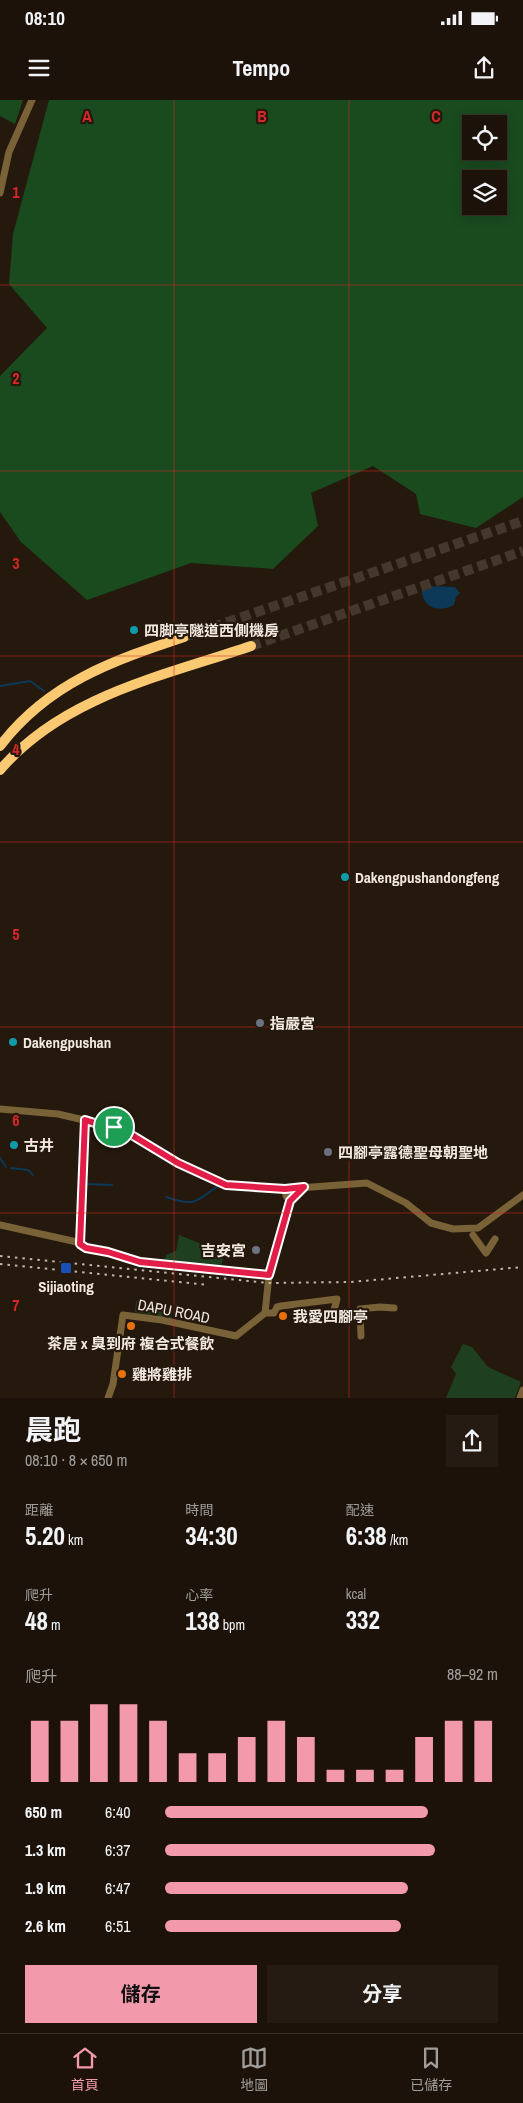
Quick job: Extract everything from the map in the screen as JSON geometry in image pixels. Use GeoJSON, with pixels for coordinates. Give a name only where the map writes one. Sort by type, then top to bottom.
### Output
{"type":"FeatureCollection","features":[{"type":"Feature","properties":{"kind":"highway"},"geometry":{"type":"LineString","coordinates":[[0,746],[28,715],[70,683],[119,659],[184,637]]}},
{"type":"Feature","properties":{"kind":"highway"},"geometry":{"type":"LineString","coordinates":[[0,770],[32,738],[73,710],[98,698],[251,646]]}},
{"type":"Feature","properties":{"kind":"street"},"geometry":{"type":"LineString","coordinates":[[0,192],[9,152],[32,100]]}},
{"type":"Feature","properties":{"kind":"street"},"geometry":{"type":"LineString","coordinates":[[0,1109],[58,1114],[130,1134],[178,1163],[226,1185],[285,1189],[367,1182],[406,1203],[417,1214],[435,1225],[469,1230],[478,1228],[492,1220],[523,1195]]}},
{"type":"Feature","properties":{"kind":"street"},"geometry":{"type":"LineString","coordinates":[[80,1244],[85,1120]]}},
{"type":"Feature","properties":{"kind":"street"},"geometry":{"type":"LineString","coordinates":[[304,1187],[290,1201],[269,1275],[266,1313],[274,1313],[277,1307],[281,1306],[337,1299],[333,1314]]}},
{"type":"Feature","properties":{"kind":"street"},"geometry":{"type":"LineString","coordinates":[[285,1189],[290,1201]]}},
{"type":"Feature","properties":{"kind":"street"},"geometry":{"type":"LineString","coordinates":[[0,1225],[80,1244],[86,1248],[108,1252],[140,1262],[269,1275]]}},
{"type":"Feature","properties":{"kind":"street"},"geometry":{"type":"LineString","coordinates":[[473,1235],[486,1253],[495,1239]]}},
{"type":"Feature","properties":{"kind":"street"},"geometry":{"type":"LineString","coordinates":[[361,1336],[360,1309],[394,1308]]}},
{"type":"Feature","properties":{"kind":"street","name":"DAPU ROAD"},"geometry":{"type":"LineString","coordinates":[[108,1398],[113,1384],[123,1316],[162,1320],[236,1336],[266,1313]]}},
{"type":"Feature","properties":{"kind":"street"},"geometry":{"type":"LineString","coordinates":[[520,1398],[523,1390]]}},
{"type":"Feature","properties":{"kind":"green space"},"geometry":{"type":"Polygon","coordinates":[[[0,100],[23,100],[15,124],[0,116],[0,100]]]}},
{"type":"Feature","properties":{"kind":"green space"},"geometry":{"type":"Polygon","coordinates":[[[49,100],[523,100],[523,497],[476,528],[420,514],[416,494],[373,466],[311,493],[318,526],[273,569],[191,563],[87,600],[21,542],[0,512],[0,376],[47,328],[9,284],[13,234],[49,100]]]}},
{"type":"Feature","properties":{"kind":"green space"},"geometry":{"type":"Polygon","coordinates":[[[179,1235],[225,1253],[220,1268],[165,1262],[166,1255],[176,1251],[179,1235]]]}},
{"type":"Feature","properties":{"kind":"green space"},"geometry":{"type":"Polygon","coordinates":[[[136,1301],[172,1306],[171,1318],[135,1312],[136,1301]]]}},
{"type":"Feature","properties":{"kind":"green space"},"geometry":{"type":"Polygon","coordinates":[[[463,1344],[472,1347],[488,1367],[521,1382],[515,1398],[446,1398],[456,1374],[451,1367],[463,1344]]]}},
{"type":"Feature","properties":{"kind":"water"},"geometry":{"type":"Polygon","coordinates":[[[426,586],[455,587],[460,593],[456,597],[454,605],[443,609],[432,607],[424,600],[422,595],[422,588],[426,586]]]}},
{"type":"Feature","properties":{"kind":"waterway"},"geometry":{"type":"LineString","coordinates":[[0,686],[30,681],[44,691]]}},
{"type":"Feature","properties":{"kind":"waterway"},"geometry":{"type":"LineString","coordinates":[[0,1158],[6,1167]]}},
{"type":"Feature","properties":{"kind":"waterway"},"geometry":{"type":"LineString","coordinates":[[11,1168],[28,1170],[33,1175]]}},
{"type":"Feature","properties":{"kind":"waterway"},"geometry":{"type":"LineString","coordinates":[[88,1184],[112,1185]]}},
{"type":"Feature","properties":{"kind":"waterway"},"geometry":{"type":"LineString","coordinates":[[166,1197],[183,1202],[194,1201],[218,1186]]}},
{"type":"Feature","properties":{"kind":"tunnel"},"geometry":{"type":"LineString","coordinates":[[184,637],[523,521]]}},
{"type":"Feature","properties":{"kind":"tunnel"},"geometry":{"type":"LineString","coordinates":[[251,646],[523,551]]}},
{"type":"Feature","properties":{"kind":"railway"},"geometry":{"type":"LineString","coordinates":[[0,1256],[269,1283],[351,1282],[523,1267]]}},
{"type":"Feature","properties":{"kind":"railway"},"geometry":{"type":"LineString","coordinates":[[0,1264],[209,1285]]}},
{"type":"Feature","properties":{"kind":"place","name":"四脚亭隧道西側機房"},"geometry":{"type":"Point","coordinates":[134,630]}},
{"type":"Feature","properties":{"kind":"place","name":"Dakengpushandongfeng"},"geometry":{"type":"Point","coordinates":[345,877]}},
{"type":"Feature","properties":{"kind":"place","name":"指嚴宮"},"geometry":{"type":"Point","coordinates":[260,1023]}},
{"type":"Feature","properties":{"kind":"place","name":"Dakengpushan"},"geometry":{"type":"Point","coordinates":[13,1042]}},
{"type":"Feature","properties":{"kind":"place","name":"古井"},"geometry":{"type":"Point","coordinates":[14,1145]}},
{"type":"Feature","properties":{"kind":"place","name":"四腳亭露德聖母朝聖地"},"geometry":{"type":"Point","coordinates":[328,1152]}},
{"type":"Feature","properties":{"kind":"place","name":"吉安宮"},"geometry":{"type":"Point","coordinates":[256,1250]}},
{"type":"Feature","properties":{"kind":"place","name":"Sijiaoting"},"geometry":{"type":"Point","coordinates":[66,1268]}},
{"type":"Feature","properties":{"kind":"place","name":"我愛四腳亭"},"geometry":{"type":"Point","coordinates":[283,1316]}},
{"type":"Feature","properties":{"kind":"place","name":"茶居 x 臭到府 複合式餐飲"},"geometry":{"type":"Point","coordinates":[131,1326]}},
{"type":"Feature","properties":{"kind":"place","name":"雞將雞排"},"geometry":{"type":"Point","coordinates":[122,1374]}},
{"type":"Feature","properties":{"kind":"route"},"geometry":{"type":"LineString","coordinates":[[85,1120],[114,1127],[130,1134],[203,1176],[226,1185],[285,1189],[304,1187],[290,1201],[275,1260],[269,1275],[140,1262],[108,1252],[86,1248],[80,1244],[80,1200],[85,1120]]}}]}
